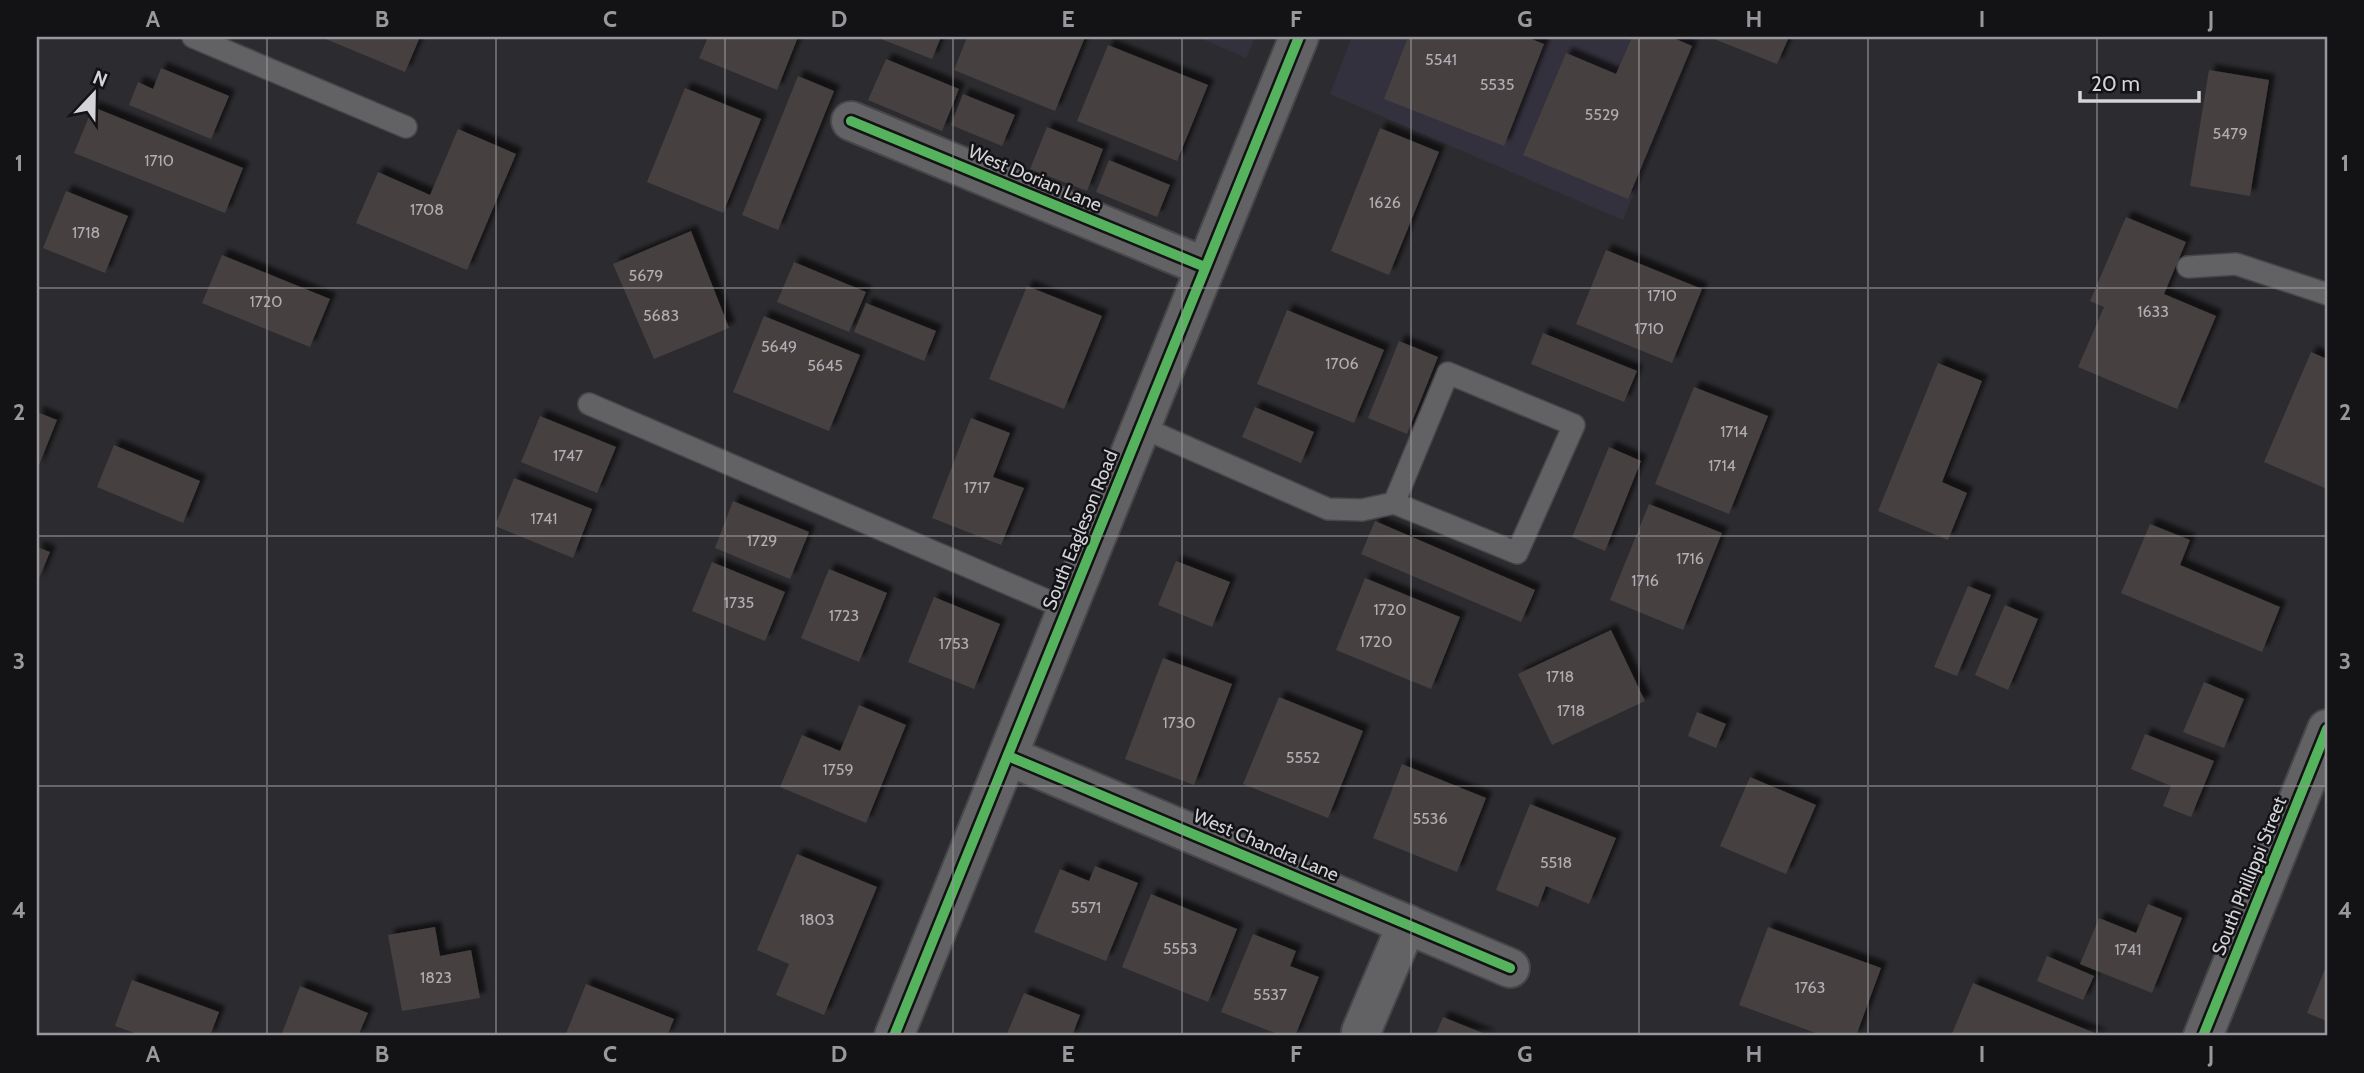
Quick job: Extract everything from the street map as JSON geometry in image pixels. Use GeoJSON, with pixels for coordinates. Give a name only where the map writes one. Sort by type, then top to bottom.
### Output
{"type":"FeatureCollection","features":[{"type":"Feature","properties":{"kind":"street","name":"South Eagleson Road"},"geometry":{"type":"LineString","coordinates":[[894,1036],[1299,37]]}},
{"type":"Feature","properties":{"kind":"street","name":"West Dorian Lane"},"geometry":{"type":"LineString","coordinates":[[851,121],[1205,267]]}},
{"type":"Feature","properties":{"kind":"street","name":"South Phillippi Street"},"geometry":{"type":"LineString","coordinates":[[2203,1036],[2327,729]]}},
{"type":"Feature","properties":{"kind":"street","name":"West Chandra Lane"},"geometry":{"type":"LineString","coordinates":[[1008,756],[1510,968]]}},
{"type":"Feature","properties":{"kind":"street"},"geometry":{"type":"LineString","coordinates":[[1361,1032],[1407,924]]}},
{"type":"Feature","properties":{"kind":"lane"},"geometry":{"type":"LineString","coordinates":[[193,37],[406,127]]}},
{"type":"Feature","properties":{"kind":"lane"},"geometry":{"type":"LineString","coordinates":[[2188,267],[2236,264],[2327,294]]}},
{"type":"Feature","properties":{"kind":"lane"},"geometry":{"type":"LineString","coordinates":[[1141,427],[1328,509],[1362,510],[1394,503],[1517,553],[1574,425],[1448,373],[1394,503]]}},
{"type":"Feature","properties":{"kind":"lane"},"geometry":{"type":"LineString","coordinates":[[589,404],[1067,609]]}},
{"type":"Feature","properties":{"kind":"shaded area"},"geometry":{"type":"Polygon","coordinates":[[[1198,37],[1255,37],[1246,58],[1198,37]]]}},
{"type":"Feature","properties":{"kind":"shaded area"},"geometry":{"type":"Polygon","coordinates":[[[1352,37],[1697,37],[1623,220],[1330,94],[1352,37]]]}},
{"type":"Feature","properties":{"kind":"building"},"geometry":{"type":"Polygon","coordinates":[[[321,37],[420,37],[405,72],[321,37]]]}},
{"type":"Feature","properties":{"kind":"building"},"geometry":{"type":"Polygon","coordinates":[[[708,37],[798,37],[777,90],[699,58],[708,37]]]}},
{"type":"Feature","properties":{"kind":"building"},"geometry":{"type":"Polygon","coordinates":[[[876,37],[941,37],[932,59],[876,37]]]}},
{"type":"Feature","properties":{"kind":"building"},"geometry":{"type":"Polygon","coordinates":[[[967,37],[1085,37],[1055,111],[954,70],[967,37]]]}},
{"type":"Feature","properties":{"kind":"building"},"geometry":{"type":"Polygon","coordinates":[[[1408,37],[1526,37],[1544,44],[1504,146],[1384,99],[1408,37]]]}},
{"type":"Feature","properties":{"kind":"building"},"geometry":{"type":"Polygon","coordinates":[[[1632,37],[1671,37],[1692,46],[1628,199],[1523,155],[1566,53],[1616,74],[1632,37]]]}},
{"type":"Feature","properties":{"kind":"building"},"geometry":{"type":"Polygon","coordinates":[[[1709,37],[1789,37],[1777,64],[1709,37]]]}},
{"type":"Feature","properties":{"kind":"building"},"geometry":{"type":"Polygon","coordinates":[[[1108,45],[1208,85],[1177,161],[1077,121],[1108,45]]]}},
{"type":"Feature","properties":{"kind":"building"},"geometry":{"type":"Polygon","coordinates":[[[886,59],[959,89],[942,131],[868,100],[886,59]]]}},
{"type":"Feature","properties":{"kind":"building"},"geometry":{"type":"Polygon","coordinates":[[[161,68],[229,96],[211,139],[129,105],[138,82],[153,89],[161,68]]]}},
{"type":"Feature","properties":{"kind":"building"},"geometry":{"type":"Polygon","coordinates":[[[2209,70],[2269,80],[2250,196],[2190,186],[2209,70]]]}},
{"type":"Feature","properties":{"kind":"building"},"geometry":{"type":"Polygon","coordinates":[[[798,76],[834,91],[778,230],[742,215],[798,76]]]}},
{"type":"Feature","properties":{"kind":"building"},"geometry":{"type":"Polygon","coordinates":[[[685,88],[761,119],[723,213],[647,182],[685,88]]]}},
{"type":"Feature","properties":{"kind":"building"},"geometry":{"type":"Polygon","coordinates":[[[963,94],[1015,115],[1002,146],[951,125],[963,94]]]}},
{"type":"Feature","properties":{"kind":"building"},"geometry":{"type":"Polygon","coordinates":[[[93,107],[243,168],[225,213],[74,153],[93,107]]]}},
{"type":"Feature","properties":{"kind":"building"},"geometry":{"type":"Polygon","coordinates":[[[1047,127],[1103,149],[1087,191],[1030,169],[1047,127]]]}},
{"type":"Feature","properties":{"kind":"building"},"geometry":{"type":"Polygon","coordinates":[[[1380,128],[1439,152],[1389,275],[1331,251],[1380,128]]]}},
{"type":"Feature","properties":{"kind":"building"},"geometry":{"type":"Polygon","coordinates":[[[458,129],[516,154],[467,270],[356,223],[378,172],[430,195],[458,129]]]}},
{"type":"Feature","properties":{"kind":"building"},"geometry":{"type":"Polygon","coordinates":[[[1109,160],[1170,185],[1157,217],[1096,192],[1109,160]]]}},
{"type":"Feature","properties":{"kind":"building"},"geometry":{"type":"Polygon","coordinates":[[[66,191],[128,216],[105,273],[43,248],[66,191]]]}},
{"type":"Feature","properties":{"kind":"building"},"geometry":{"type":"Polygon","coordinates":[[[2126,217],[2186,242],[2164,294],[2216,316],[2177,409],[2078,367],[2104,307],[2090,301],[2126,217]]]}},
{"type":"Feature","properties":{"kind":"building"},"geometry":{"type":"Polygon","coordinates":[[[691,231],[729,328],[654,359],[613,264],[691,231]]]}},
{"type":"Feature","properties":{"kind":"building"},"geometry":{"type":"Polygon","coordinates":[[[1606,250],[1702,289],[1672,363],[1576,324],[1606,250]]]}},
{"type":"Feature","properties":{"kind":"building"},"geometry":{"type":"Polygon","coordinates":[[[222,255],[330,299],[310,347],[202,303],[222,255]]]}},
{"type":"Feature","properties":{"kind":"building"},"geometry":{"type":"Polygon","coordinates":[[[794,262],[866,292],[849,332],[777,302],[794,262]]]}},
{"type":"Feature","properties":{"kind":"building"},"geometry":{"type":"Polygon","coordinates":[[[1027,286],[1102,316],[1064,409],[989,379],[1027,286]]]}},
{"type":"Feature","properties":{"kind":"building"},"geometry":{"type":"Polygon","coordinates":[[[866,303],[936,331],[924,361],[854,332],[866,303]]]}},
{"type":"Feature","properties":{"kind":"building"},"geometry":{"type":"Polygon","coordinates":[[[1287,310],[1384,350],[1354,423],[1257,384],[1287,310]]]}},
{"type":"Feature","properties":{"kind":"building"},"geometry":{"type":"Polygon","coordinates":[[[764,316],[860,355],[829,431],[733,392],[764,316]]]}},
{"type":"Feature","properties":{"kind":"building"},"geometry":{"type":"Polygon","coordinates":[[[1543,333],[1637,371],[1624,402],[1531,364],[1543,333]]]}},
{"type":"Feature","properties":{"kind":"building"},"geometry":{"type":"Polygon","coordinates":[[[1399,341],[1438,357],[1407,434],[1368,418],[1399,341]]]}},
{"type":"Feature","properties":{"kind":"building"},"geometry":{"type":"Polygon","coordinates":[[[2311,352],[2327,359],[2327,489],[2264,462],[2311,352]]]}},
{"type":"Feature","properties":{"kind":"building"},"geometry":{"type":"Polygon","coordinates":[[[1938,363],[1982,381],[1942,482],[1967,493],[1948,540],[1878,511],[1938,363]]]}},
{"type":"Feature","properties":{"kind":"building"},"geometry":{"type":"Polygon","coordinates":[[[1694,387],[1768,416],[1729,514],[1655,484],[1694,387]]]}},
{"type":"Feature","properties":{"kind":"building"},"geometry":{"type":"Polygon","coordinates":[[[1255,407],[1314,432],[1301,463],[1242,437],[1255,407]]]}},
{"type":"Feature","properties":{"kind":"building"},"geometry":{"type":"Polygon","coordinates":[[[37,412],[57,420],[37,470],[37,412]]]}},
{"type":"Feature","properties":{"kind":"building"},"geometry":{"type":"Polygon","coordinates":[[[540,416],[616,447],[597,493],[521,462],[540,416]]]}},
{"type":"Feature","properties":{"kind":"building"},"geometry":{"type":"Polygon","coordinates":[[[971,418],[1010,433],[993,477],[1024,488],[1001,545],[932,518],[971,418]]]}},
{"type":"Feature","properties":{"kind":"building"},"geometry":{"type":"Polygon","coordinates":[[[114,445],[200,481],[183,523],[97,487],[114,445]]]}},
{"type":"Feature","properties":{"kind":"building"},"geometry":{"type":"Polygon","coordinates":[[[1609,447],[1641,461],[1605,551],[1572,537],[1609,447]]]}},
{"type":"Feature","properties":{"kind":"building"},"geometry":{"type":"Polygon","coordinates":[[[514,478],[592,509],[573,558],[495,526],[514,478]]]}},
{"type":"Feature","properties":{"kind":"building"},"geometry":{"type":"Polygon","coordinates":[[[733,501],[809,532],[790,579],[715,548],[733,501]]]}},
{"type":"Feature","properties":{"kind":"building"},"geometry":{"type":"Polygon","coordinates":[[[1649,504],[1722,533],[1683,630],[1610,600],[1649,504]]]}},
{"type":"Feature","properties":{"kind":"building"},"geometry":{"type":"Polygon","coordinates":[[[1375,521],[1535,590],[1521,622],[1361,554],[1375,521]]]}},
{"type":"Feature","properties":{"kind":"building"},"geometry":{"type":"Polygon","coordinates":[[[2150,524],[2190,540],[2180,565],[2280,607],[2262,652],[2121,593],[2150,524]]]}},
{"type":"Feature","properties":{"kind":"building"},"geometry":{"type":"Polygon","coordinates":[[[37,547],[50,552],[37,583],[37,547]]]}},
{"type":"Feature","properties":{"kind":"building"},"geometry":{"type":"Polygon","coordinates":[[[1176,561],[1230,582],[1212,627],[1158,605],[1176,561]]]}},
{"type":"Feature","properties":{"kind":"building"},"geometry":{"type":"Polygon","coordinates":[[[712,562],[785,592],[765,641],[692,611],[712,562]]]}},
{"type":"Feature","properties":{"kind":"building"},"geometry":{"type":"Polygon","coordinates":[[[829,569],[887,593],[859,662],[801,638],[829,569]]]}},
{"type":"Feature","properties":{"kind":"building"},"geometry":{"type":"Polygon","coordinates":[[[1365,578],[1460,617],[1431,689],[1336,650],[1365,578]]]}},
{"type":"Feature","properties":{"kind":"building"},"geometry":{"type":"Polygon","coordinates":[[[1968,586],[1991,595],[1957,676],[1934,667],[1968,586]]]}},
{"type":"Feature","properties":{"kind":"building"},"geometry":{"type":"Polygon","coordinates":[[[934,597],[1000,624],[974,689],[908,662],[934,597]]]}},
{"type":"Feature","properties":{"kind":"building"},"geometry":{"type":"Polygon","coordinates":[[[2005,605],[2038,619],[2008,690],[1975,675],[2005,605]]]}},
{"type":"Feature","properties":{"kind":"building"},"geometry":{"type":"Polygon","coordinates":[[[1611,630],[1645,701],[1552,745],[1518,674],[1611,630]]]}},
{"type":"Feature","properties":{"kind":"building"},"geometry":{"type":"Polygon","coordinates":[[[1163,658],[1232,684],[1194,785],[1125,759],[1163,658]]]}},
{"type":"Feature","properties":{"kind":"building"},"geometry":{"type":"Polygon","coordinates":[[[2204,682],[2244,699],[2224,748],[2183,732],[2204,682]]]}},
{"type":"Feature","properties":{"kind":"building"},"geometry":{"type":"Polygon","coordinates":[[[1279,697],[1363,731],[1328,818],[1243,784],[1279,697]]]}},
{"type":"Feature","properties":{"kind":"building"},"geometry":{"type":"Polygon","coordinates":[[[859,705],[906,725],[866,823],[780,787],[802,735],[840,751],[859,705]]]}},
{"type":"Feature","properties":{"kind":"building"},"geometry":{"type":"Polygon","coordinates":[[[1697,712],[1726,724],[1716,748],[1688,736],[1697,712]]]}},
{"type":"Feature","properties":{"kind":"building"},"geometry":{"type":"Polygon","coordinates":[[[2145,734],[2214,761],[2191,817],[2163,806],[2171,786],[2131,769],[2145,734]]]}},
{"type":"Feature","properties":{"kind":"building"},"geometry":{"type":"Polygon","coordinates":[[[1402,764],[1486,798],[1457,872],[1373,838],[1402,764]]]}},
{"type":"Feature","properties":{"kind":"building"},"geometry":{"type":"Polygon","coordinates":[[[1750,777],[1816,805],[1786,874],[1720,846],[1750,777]]]}},
{"type":"Feature","properties":{"kind":"building"},"geometry":{"type":"Polygon","coordinates":[[[1530,804],[1616,838],[1589,904],[1546,886],[1538,907],[1496,890],[1530,804]]]}},
{"type":"Feature","properties":{"kind":"building"},"geometry":{"type":"Polygon","coordinates":[[[797,854],[877,887],[824,1015],[776,995],[789,964],[757,950],[797,854]]]}},
{"type":"Feature","properties":{"kind":"building"},"geometry":{"type":"Polygon","coordinates":[[[1095,866],[1138,883],[1106,961],[1034,932],[1060,869],[1089,881],[1095,866]]]}},
{"type":"Feature","properties":{"kind":"building"},"geometry":{"type":"Polygon","coordinates":[[[1151,894],[1237,929],[1208,1002],[1122,967],[1151,894]]]}},
{"type":"Feature","properties":{"kind":"building"},"geometry":{"type":"Polygon","coordinates":[[[2148,904],[2182,918],[2152,993],[2080,964],[2099,918],[2136,933],[2148,904]]]}},
{"type":"Feature","properties":{"kind":"building"},"geometry":{"type":"Polygon","coordinates":[[[435,927],[440,956],[471,950],[480,998],[402,1011],[388,935],[435,927]]]}},
{"type":"Feature","properties":{"kind":"building"},"geometry":{"type":"Polygon","coordinates":[[[1768,927],[1881,968],[1856,1036],[1824,1036],[1739,1005],[1768,927]]]}},
{"type":"Feature","properties":{"kind":"building"},"geometry":{"type":"Polygon","coordinates":[[[1253,934],[1296,951],[1290,966],[1319,977],[1295,1036],[1283,1036],[1221,1012],[1253,934]]]}},
{"type":"Feature","properties":{"kind":"building"},"geometry":{"type":"Polygon","coordinates":[[[2047,956],[2094,976],[2083,1000],[2037,981],[2047,956]]]}},
{"type":"Feature","properties":{"kind":"building"},"geometry":{"type":"Polygon","coordinates":[[[2327,964],[2327,1021],[2307,1013],[2327,964]]]}},
{"type":"Feature","properties":{"kind":"building"},"geometry":{"type":"Polygon","coordinates":[[[132,980],[219,1012],[210,1036],[143,1036],[115,1026],[132,980]]]}},
{"type":"Feature","properties":{"kind":"building"},"geometry":{"type":"Polygon","coordinates":[[[1973,983],[2102,1036],[1951,1036],[1973,983]]]}},
{"type":"Feature","properties":{"kind":"building"},"geometry":{"type":"Polygon","coordinates":[[[586,984],[674,1019],[667,1036],[565,1036],[586,984]]]}},
{"type":"Feature","properties":{"kind":"building"},"geometry":{"type":"Polygon","coordinates":[[[300,986],[368,1013],[358,1036],[281,1036],[300,986]]]}},
{"type":"Feature","properties":{"kind":"building"},"geometry":{"type":"Polygon","coordinates":[[[1024,993],[1080,1015],[1072,1036],[1006,1036],[1024,993]]]}},
{"type":"Feature","properties":{"kind":"building"},"geometry":{"type":"Polygon","coordinates":[[[1443,1017],[1490,1036],[1435,1036],[1443,1017]]]}},
{"type":"Feature","properties":{"kind":"cycle path"},"geometry":{"type":"LineString","coordinates":[[894,1036],[1299,37]]}},
{"type":"Feature","properties":{"kind":"cycle path"},"geometry":{"type":"LineString","coordinates":[[851,121],[1205,267]]}},
{"type":"Feature","properties":{"kind":"cycle path"},"geometry":{"type":"LineString","coordinates":[[2203,1036],[2327,729]]}},
{"type":"Feature","properties":{"kind":"cycle path"},"geometry":{"type":"LineString","coordinates":[[1008,756],[1510,968]]}}]}
